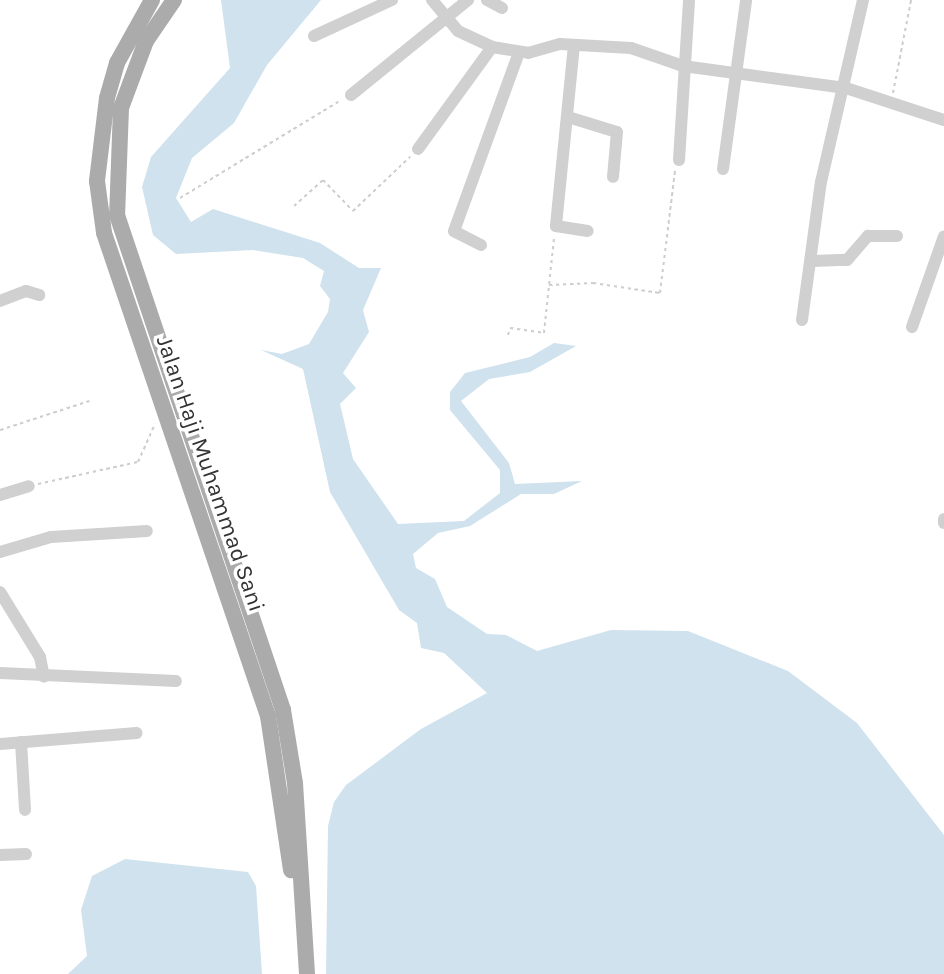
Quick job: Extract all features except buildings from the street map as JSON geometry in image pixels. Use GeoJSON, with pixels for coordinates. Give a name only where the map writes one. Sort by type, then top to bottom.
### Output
{"type":"FeatureCollection","features":[{"type":"Feature","properties":{"kind":"main road","name":"Jalan Haji Muhammad Sani"},"geometry":{"type":"LineString","coordinates":[[152,0],[117,63],[97,181],[112,267],[167,403]]}},
{"type":"Feature","properties":{"kind":"main road","name":"Jalan Haji Muhammad Sani"},"geometry":{"type":"LineString","coordinates":[[174,0],[146,41],[125,95],[114,183],[122,244],[167,403],[268,716],[295,871],[298,974]]}},
{"type":"Feature","properties":{"kind":"main road"},"geometry":{"type":"LineString","coordinates":[[295,871],[307,974]]}},
{"type":"Feature","properties":{"kind":"street"},"geometry":{"type":"LineString","coordinates":[[314,36],[393,0]]}},
{"type":"Feature","properties":{"kind":"street"},"geometry":{"type":"LineString","coordinates":[[432,0],[445,19],[492,47],[519,52],[574,45],[631,48],[683,66],[846,88],[944,120]]}},
{"type":"Feature","properties":{"kind":"street"},"geometry":{"type":"LineString","coordinates":[[351,95],[468,0]]}},
{"type":"Feature","properties":{"kind":"street"},"geometry":{"type":"LineString","coordinates":[[487,0],[502,8]]}},
{"type":"Feature","properties":{"kind":"street"},"geometry":{"type":"LineString","coordinates":[[679,160],[689,0]]}},
{"type":"Feature","properties":{"kind":"street"},"geometry":{"type":"LineString","coordinates":[[723,169],[746,0]]}},
{"type":"Feature","properties":{"kind":"street"},"geometry":{"type":"LineString","coordinates":[[802,320],[821,182],[846,88],[863,0]]}},
{"type":"Feature","properties":{"kind":"street"},"geometry":{"type":"LineString","coordinates":[[574,45],[556,226],[588,231]]}},
{"type":"Feature","properties":{"kind":"street"},"geometry":{"type":"LineString","coordinates":[[418,149],[492,47]]}},
{"type":"Feature","properties":{"kind":"street"},"geometry":{"type":"LineString","coordinates":[[481,245],[454,231],[519,52]]}},
{"type":"Feature","properties":{"kind":"street"},"geometry":{"type":"LineString","coordinates":[[568,117],[617,132],[613,177]]}},
{"type":"Feature","properties":{"kind":"street"},"geometry":{"type":"LineString","coordinates":[[812,261],[847,260],[867,236],[897,236]]}},
{"type":"Feature","properties":{"kind":"street"},"geometry":{"type":"LineString","coordinates":[[912,327],[944,236]]}},
{"type":"Feature","properties":{"kind":"street"},"geometry":{"type":"LineString","coordinates":[[0,301],[26,291],[39,295]]}},
{"type":"Feature","properties":{"kind":"street"},"geometry":{"type":"LineString","coordinates":[[0,495],[29,486]]}},
{"type":"Feature","properties":{"kind":"street"},"geometry":{"type":"LineString","coordinates":[[0,552],[51,537],[147,531]]}},
{"type":"Feature","properties":{"kind":"street"},"geometry":{"type":"LineString","coordinates":[[0,592],[40,657],[44,677]]}},
{"type":"Feature","properties":{"kind":"street"},"geometry":{"type":"LineString","coordinates":[[0,673],[176,681]]}},
{"type":"Feature","properties":{"kind":"street"},"geometry":{"type":"LineString","coordinates":[[0,744],[137,733]]}},
{"type":"Feature","properties":{"kind":"street"},"geometry":{"type":"LineString","coordinates":[[21,742],[24,810]]}},
{"type":"Feature","properties":{"kind":"street"},"geometry":{"type":"LineString","coordinates":[[0,855],[26,854]]}},
{"type":"Feature","properties":{"kind":"path"},"geometry":{"type":"LineString","coordinates":[[891,101],[911,0]]}},
{"type":"Feature","properties":{"kind":"path"},"geometry":{"type":"LineString","coordinates":[[180,198],[351,95]]}},
{"type":"Feature","properties":{"kind":"path"},"geometry":{"type":"LineString","coordinates":[[294,206],[323,180],[353,211],[418,149]]}},
{"type":"Feature","properties":{"kind":"path"},"geometry":{"type":"LineString","coordinates":[[550,285],[593,283],[660,293],[679,160]]}},
{"type":"Feature","properties":{"kind":"path"},"geometry":{"type":"LineString","coordinates":[[508,335],[510,328],[544,333],[556,226]]}},
{"type":"Feature","properties":{"kind":"path"},"geometry":{"type":"LineString","coordinates":[[0,430],[89,401]]}},
{"type":"Feature","properties":{"kind":"path"},"geometry":{"type":"LineString","coordinates":[[29,486],[138,462],[167,403]]}},
{"type":"Feature","properties":{"kind":"water"},"geometry":{"type":"Polygon","coordinates":[[[221,0],[321,0],[267,65],[234,123],[192,158],[176,198],[191,222],[213,209],[320,243],[359,268],[381,268],[363,310],[369,332],[343,373],[356,388],[340,404],[353,459],[398,524],[464,521],[500,493],[500,470],[450,410],[450,392],[465,373],[530,357],[554,343],[576,346],[530,372],[489,379],[461,401],[509,463],[515,484],[582,481],[554,494],[521,494],[470,526],[438,533],[413,554],[416,568],[435,579],[447,607],[487,634],[506,635],[537,651],[611,630],[688,631],[788,671],[857,723],[944,835],[944,974],[326,974],[328,826],[334,802],[346,785],[421,729],[487,693],[444,653],[421,648],[417,623],[399,610],[330,492],[303,369],[261,350],[282,354],[309,344],[328,312],[330,299],[320,286],[324,271],[303,258],[253,250],[176,254],[153,235],[142,187],[151,157],[230,68],[221,0]]]}},
{"type":"Feature","properties":{"kind":"water"},"geometry":{"type":"Polygon","coordinates":[[[125,859],[248,872],[256,886],[262,974],[68,974],[87,956],[81,910],[92,876],[125,859]]]}}]}
